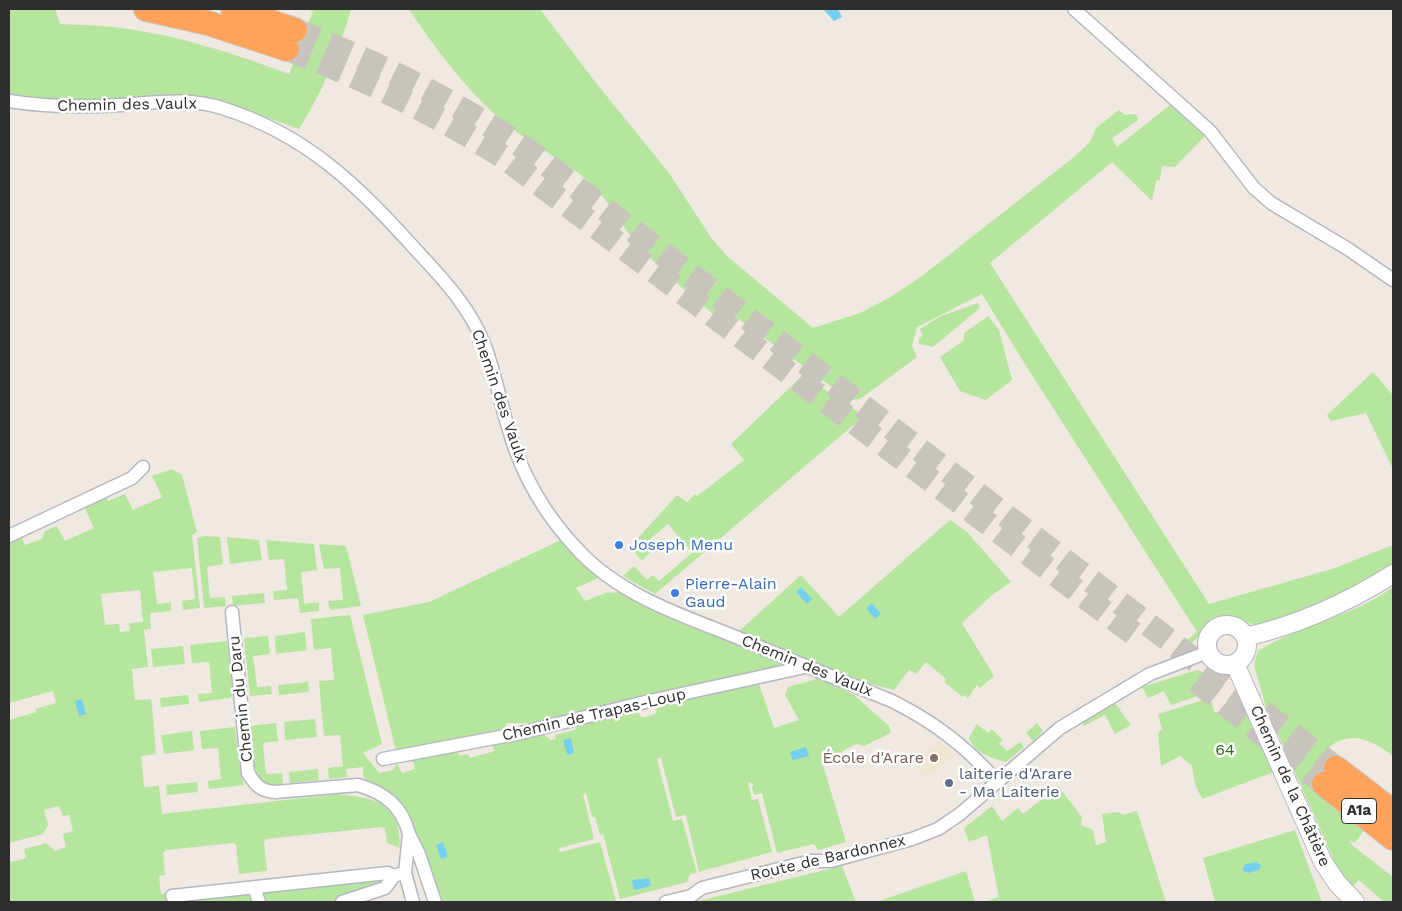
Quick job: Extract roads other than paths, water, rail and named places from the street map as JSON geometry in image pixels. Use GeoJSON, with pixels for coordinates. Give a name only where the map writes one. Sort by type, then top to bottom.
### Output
{"type":"FeatureCollection","features":[{"type":"Feature","properties":{"kind":"highway"},"geometry":{"type":"LineString","coordinates":[[146,9],[291,39],[233,9]]}},
{"type":"Feature","properties":{"kind":"highway","name":"A1a"},"geometry":{"type":"LineString","coordinates":[[1393,812],[1330,776],[1393,838]]}},
{"type":"Feature","properties":{"kind":"street"},"geometry":{"type":"LineString","coordinates":[[1074,9],[1210,131],[1254,188],[1271,203],[1348,249],[1393,280]]}},
{"type":"Feature","properties":{"kind":"street","name":"Chemin des Vaulx"},"geometry":{"type":"LineString","coordinates":[[9,102],[57,107],[165,101],[207,104],[233,111],[281,133],[324,158],[342,173],[384,215],[441,277],[473,320],[492,366],[508,427],[526,474],[553,521],[581,554],[610,579],[658,606],[805,667],[892,700],[926,718],[959,742],[996,780]]}},
{"type":"Feature","properties":{"kind":"street"},"geometry":{"type":"LineString","coordinates":[[9,536],[132,478],[143,468]]}},
{"type":"Feature","properties":{"kind":"street"},"geometry":{"type":"LineString","coordinates":[[1245,637],[1280,629],[1330,609],[1393,574]]}},
{"type":"Feature","properties":{"kind":"street","name":"Chemin du Daru"},"geometry":{"type":"LineString","coordinates":[[232,612],[248,773],[256,785],[263,791],[275,792],[358,785],[368,788],[393,802],[404,816],[435,902]]}},
{"type":"Feature","properties":{"kind":"street"},"geometry":{"type":"LineString","coordinates":[[1229,625],[1236,627],[1245,637],[1247,645],[1245,654],[1235,664],[1224,666],[1217,663],[1208,652],[1208,637],[1219,626],[1229,625]]}},
{"type":"Feature","properties":{"kind":"street","name":"Route de Bardonnex"},"geometry":{"type":"LineString","coordinates":[[666,902],[691,896],[702,888],[811,861],[830,861],[912,839],[938,829],[960,814],[996,780],[1060,728],[1118,691],[1150,674],[1208,652]]}},
{"type":"Feature","properties":{"kind":"street","name":"Chemin de la Châtière"},"geometry":{"type":"LineString","coordinates":[[1235,664],[1323,862],[1337,883],[1354,902]]}},
{"type":"Feature","properties":{"kind":"street","name":"Chemin de Trapas-Loup"},"geometry":{"type":"LineString","coordinates":[[383,759],[521,733],[645,702],[805,667]]}},
{"type":"Feature","properties":{"kind":"street","name":"Chemin du Daru"},"geometry":{"type":"LineString","coordinates":[[409,834],[399,875],[413,902]]}},
{"type":"Feature","properties":{"kind":"street"},"geometry":{"type":"LineString","coordinates":[[172,896],[388,873],[399,875]]}},
{"type":"Feature","properties":{"kind":"street"},"geometry":{"type":"LineString","coordinates":[[342,902],[385,888],[399,875]]}},
{"type":"Feature","properties":{"kind":"street"},"geometry":{"type":"LineString","coordinates":[[254,887],[259,902]]}},
{"type":"Feature","properties":{"kind":"water"},"geometry":{"type":"Polygon","coordinates":[[[823,9],[838,9],[842,17],[834,21],[823,9]]]}},
{"type":"Feature","properties":{"kind":"water"},"geometry":{"type":"Polygon","coordinates":[[[801,587],[812,599],[807,604],[796,592],[801,587]]]}},
{"type":"Feature","properties":{"kind":"water"},"geometry":{"type":"Polygon","coordinates":[[[872,603],[881,614],[875,619],[866,608],[872,603]]]}},
{"type":"Feature","properties":{"kind":"water"},"geometry":{"type":"Polygon","coordinates":[[[82,699],[86,714],[79,716],[75,701],[82,699]]]}},
{"type":"Feature","properties":{"kind":"water"},"geometry":{"type":"Polygon","coordinates":[[[571,738],[574,753],[567,755],[563,740],[571,738]]]}},
{"type":"Feature","properties":{"kind":"water"},"geometry":{"type":"Polygon","coordinates":[[[806,747],[809,756],[793,760],[790,752],[806,747]]]}},
{"type":"Feature","properties":{"kind":"water"},"geometry":{"type":"Polygon","coordinates":[[[443,842],[448,857],[441,859],[436,845],[443,842]]]}},
{"type":"Feature","properties":{"kind":"water"},"geometry":{"type":"Polygon","coordinates":[[[1256,862],[1261,865],[1259,870],[1248,873],[1242,870],[1245,864],[1256,862]]]}},
{"type":"Feature","properties":{"kind":"water"},"geometry":{"type":"Polygon","coordinates":[[[649,878],[651,886],[634,890],[632,880],[649,878]]]}},
{"type":"Feature","properties":{"kind":"tunnel"},"geometry":{"type":"LineString","coordinates":[[295,30],[358,56],[418,85],[477,118],[534,155],[1336,768]]}},
{"type":"Feature","properties":{"kind":"tunnel"},"geometry":{"type":"LineString","coordinates":[[287,49],[344,72],[399,98],[453,126],[505,158],[1134,634]]}},
{"type":"Feature","properties":{"kind":"tunnel"},"geometry":{"type":"LineString","coordinates":[[1197,681],[1324,784]]}},
{"type":"Feature","properties":{"kind":"place","name":"Joseph Menu"},"geometry":{"type":"Point","coordinates":[619,545]}},
{"type":"Feature","properties":{"kind":"place","name":"Pierre-Alain Gaud"},"geometry":{"type":"Point","coordinates":[675,593]}},
{"type":"Feature","properties":{"kind":"place","name":"École d'Arare"},"geometry":{"type":"Point","coordinates":[934,758]}},
{"type":"Feature","properties":{"kind":"place","name":"laiterie d'Arare - Ma Laiterie"},"geometry":{"type":"Point","coordinates":[949,783]}},
{"type":"Feature","properties":{"kind":"park label","name":"64"},"geometry":{"type":"Point","coordinates":[1225,750]}}]}
